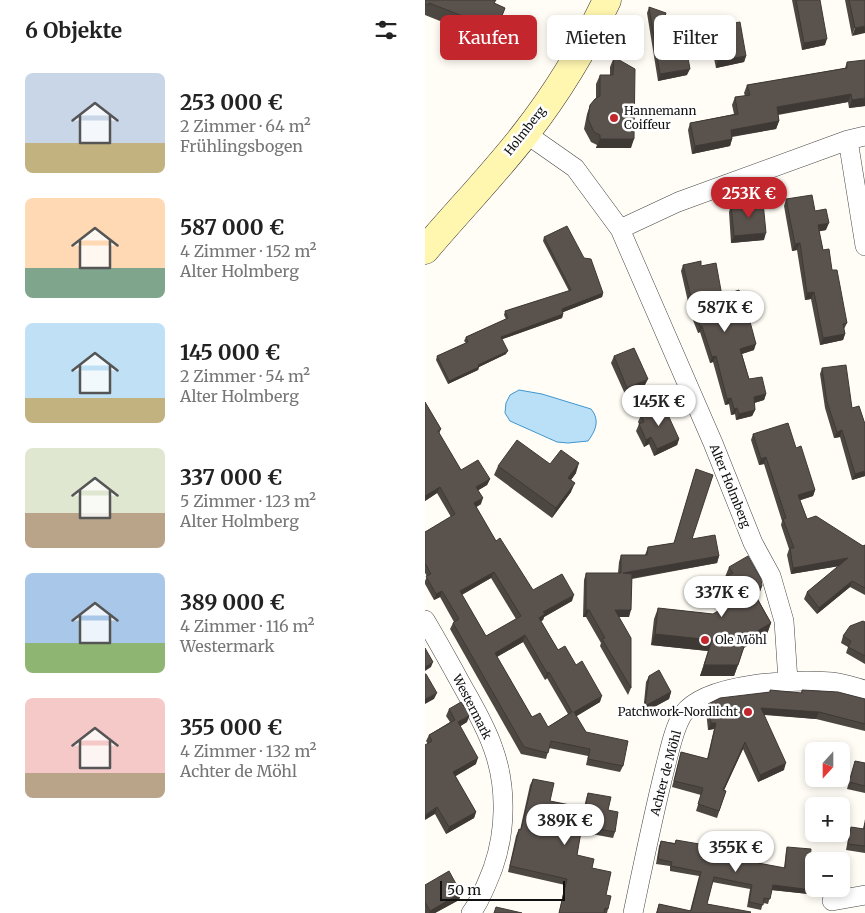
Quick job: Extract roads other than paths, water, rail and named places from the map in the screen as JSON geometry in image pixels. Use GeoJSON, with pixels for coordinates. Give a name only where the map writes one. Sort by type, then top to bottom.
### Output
{"type":"FeatureCollection","features":[{"type":"Feature","properties":{"kind":"street","name":"Holmberg"},"geometry":{"type":"LineString","coordinates":[[425,250],[525,133],[567,73],[591,34],[607,0]]}},
{"type":"Feature","properties":{"kind":"street","name":"Alter Holmberg"},"geometry":{"type":"LineString","coordinates":[[525,133],[575,168],[620,229],[713,443],[753,543],[771,576],[778,594],[784,621],[788,680]]}},
{"type":"Feature","properties":{"kind":"street"},"geometry":{"type":"LineString","coordinates":[[620,229],[678,202],[857,138],[865,246]]}},
{"type":"Feature","properties":{"kind":"street","name":"Westermark"},"geometry":{"type":"LineString","coordinates":[[425,620],[481,719],[494,749],[499,772],[503,801],[503,828],[497,857],[487,883],[471,913]]}},
{"type":"Feature","properties":{"kind":"street","name":"Achter de Möhl"},"geometry":{"type":"LineString","coordinates":[[633,913],[672,742],[683,714],[697,700],[723,690],[788,680],[834,682],[865,690]]}},
{"type":"Feature","properties":{"kind":"street"},"geometry":{"type":"LineString","coordinates":[[833,901],[865,895]]}},
{"type":"Feature","properties":{"kind":"water"},"geometry":{"type":"Polygon","coordinates":[[[519,390],[542,394],[591,409],[594,413],[596,425],[588,441],[557,442],[510,421],[505,413],[506,403],[510,395],[519,390]]]}},
{"type":"Feature","properties":{"kind":"place","name":"Hannemann Coiffeur"},"geometry":{"type":"Point","coordinates":[614,118]}},
{"type":"Feature","properties":{"kind":"place","name":"Ole Möhl"},"geometry":{"type":"Point","coordinates":[705,640]}},
{"type":"Feature","properties":{"kind":"place","name":"Patchwork-Nordlicht"},"geometry":{"type":"Point","coordinates":[748,712]}}]}
